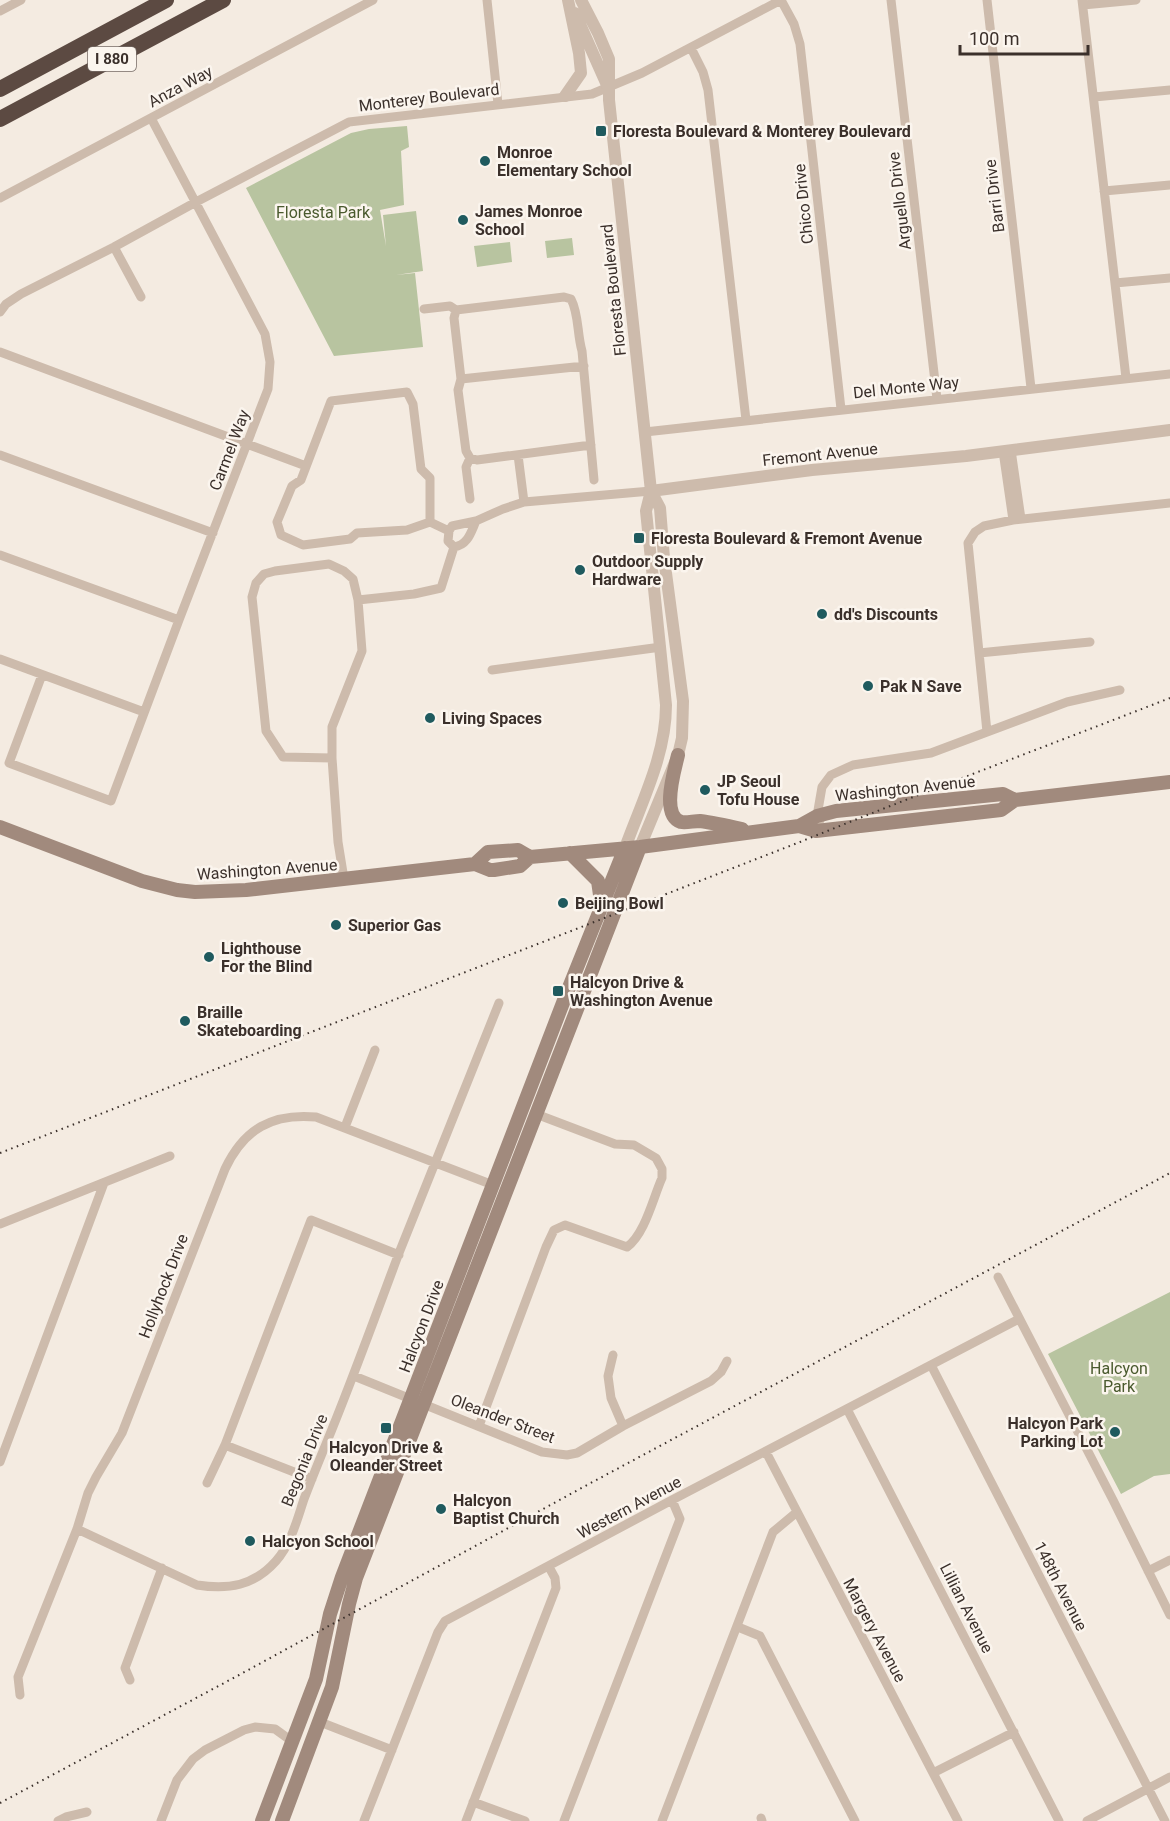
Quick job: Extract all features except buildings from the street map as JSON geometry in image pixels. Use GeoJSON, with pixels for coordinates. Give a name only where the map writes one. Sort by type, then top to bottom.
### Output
{"type":"FeatureCollection","features":[{"type":"Feature","properties":{"kind":"highway","name":"I 880"},"geometry":{"type":"LineString","coordinates":[[0,89],[166,0]]}},
{"type":"Feature","properties":{"kind":"highway","name":"I 880"},"geometry":{"type":"LineString","coordinates":[[0,118],[223,0]]}},
{"type":"Feature","properties":{"kind":"main road"},"geometry":{"type":"LineString","coordinates":[[678,755],[670,791],[672,816],[680,822],[697,821],[756,831]]}},
{"type":"Feature","properties":{"kind":"main road","name":"Washington Avenue"},"geometry":{"type":"LineString","coordinates":[[800,826],[816,831],[1001,810],[1015,800],[1170,782]]}},
{"type":"Feature","properties":{"kind":"main road","name":"Washington Avenue"},"geometry":{"type":"LineString","coordinates":[[0,828],[142,881],[195,892],[246,890],[475,864],[488,852],[518,850],[530,856],[640,847],[800,826],[818,816],[836,811],[1003,794],[1015,800]]}},
{"type":"Feature","properties":{"kind":"main road","name":"Halcyon Drive"},"geometry":{"type":"LineString","coordinates":[[282,1821],[332,1687],[356,1578],[640,847]]}},
{"type":"Feature","properties":{"kind":"main road","name":"Halcyon Drive"},"geometry":{"type":"LineString","coordinates":[[262,1821],[316,1679],[330,1614],[368,1507],[625,848]]}},
{"type":"Feature","properties":{"kind":"main road"},"geometry":{"type":"LineString","coordinates":[[570,853],[598,881],[601,906]]}},
{"type":"Feature","properties":{"kind":"main road"},"geometry":{"type":"LineString","coordinates":[[368,1507],[373,1535]]}},
{"type":"Feature","properties":{"kind":"street"},"geometry":{"type":"LineString","coordinates":[[5,6],[21,0]]}},
{"type":"Feature","properties":{"kind":"street","name":"Anza Way"},"geometry":{"type":"LineString","coordinates":[[0,198],[373,0]]}},
{"type":"Feature","properties":{"kind":"street"},"geometry":{"type":"LineString","coordinates":[[487,0],[498,104]]}},
{"type":"Feature","properties":{"kind":"street"},"geometry":{"type":"LineString","coordinates":[[565,96],[580,73],[579,53],[568,0]]}},
{"type":"Feature","properties":{"kind":"street","name":"Floresta Boulevard"},"geometry":{"type":"LineString","coordinates":[[568,0],[582,26],[598,69],[608,86]]}},
{"type":"Feature","properties":{"kind":"street","name":"Floresta Boulevard"},"geometry":{"type":"LineString","coordinates":[[581,0],[609,59],[608,86],[651,491],[646,511],[666,705],[662,749],[625,848]]}},
{"type":"Feature","properties":{"kind":"street","name":"Monterey Boulevard"},"geometry":{"type":"LineString","coordinates":[[0,312],[6,304],[21,294],[349,122],[592,94],[642,73],[781,0]]}},
{"type":"Feature","properties":{"kind":"street","name":"Chico Drive"},"geometry":{"type":"LineString","coordinates":[[781,0],[794,24],[800,44],[841,409]]}},
{"type":"Feature","properties":{"kind":"street","name":"Arguello Drive"},"geometry":{"type":"LineString","coordinates":[[891,0],[937,399]]}},
{"type":"Feature","properties":{"kind":"street","name":"Barri Drive"},"geometry":{"type":"LineString","coordinates":[[987,0],[1031,388]]}},
{"type":"Feature","properties":{"kind":"street"},"geometry":{"type":"LineString","coordinates":[[1126,378],[1083,3],[1136,0]]}},
{"type":"Feature","properties":{"kind":"street"},"geometry":{"type":"LineString","coordinates":[[691,48],[703,72],[708,90],[746,420]]}},
{"type":"Feature","properties":{"kind":"street"},"geometry":{"type":"LineString","coordinates":[[1094,97],[1170,90]]}},
{"type":"Feature","properties":{"kind":"street","name":"Carmel Way"},"geometry":{"type":"LineString","coordinates":[[42,675],[9,763],[111,801],[268,389],[270,362],[265,334],[151,118]]}},
{"type":"Feature","properties":{"kind":"street"},"geometry":{"type":"LineString","coordinates":[[1104,191],[1170,185]]}},
{"type":"Feature","properties":{"kind":"street"},"geometry":{"type":"LineString","coordinates":[[114,247],[141,297]]}},
{"type":"Feature","properties":{"kind":"street"},"geometry":{"type":"LineString","coordinates":[[1115,283],[1170,278]]}},
{"type":"Feature","properties":{"kind":"street"},"geometry":{"type":"LineString","coordinates":[[424,309],[450,306],[456,310],[564,297],[571,299],[574,305],[584,366],[594,480]]}},
{"type":"Feature","properties":{"kind":"street"},"geometry":{"type":"LineString","coordinates":[[456,310],[454,318],[461,378],[458,390],[466,451],[470,458],[477,460],[591,445]]}},
{"type":"Feature","properties":{"kind":"street"},"geometry":{"type":"LineString","coordinates":[[0,352],[306,466]]}},
{"type":"Feature","properties":{"kind":"street"},"geometry":{"type":"LineString","coordinates":[[461,378],[584,366]]}},
{"type":"Feature","properties":{"kind":"street","name":"Del Monte Way"},"geometry":{"type":"LineString","coordinates":[[645,432],[1170,374]]}},
{"type":"Feature","properties":{"kind":"street"},"geometry":{"type":"LineString","coordinates":[[430,522],[430,478],[421,470],[413,404],[407,392],[331,401],[301,480],[292,486],[277,522],[281,535],[303,545],[350,539],[357,533],[407,531],[430,522],[448,531],[448,541],[454,547]]}},
{"type":"Feature","properties":{"kind":"street","name":"Fremont Avenue"},"geometry":{"type":"LineString","coordinates":[[448,531],[452,526],[476,521],[524,502],[651,491],[812,470],[1170,430]]}},
{"type":"Feature","properties":{"kind":"street"},"geometry":{"type":"LineString","coordinates":[[1007,450],[1017,520]]}},
{"type":"Feature","properties":{"kind":"street"},"geometry":{"type":"LineString","coordinates":[[0,455],[213,532]]}},
{"type":"Feature","properties":{"kind":"street"},"geometry":{"type":"LineString","coordinates":[[518,455],[524,502]]}},
{"type":"Feature","properties":{"kind":"street"},"geometry":{"type":"LineString","coordinates":[[470,458],[466,467],[470,499]]}},
{"type":"Feature","properties":{"kind":"street","name":"Floresta Boulevard"},"geometry":{"type":"LineString","coordinates":[[640,847],[678,755],[682,738],[683,701],[664,558],[660,508],[651,491]]}},
{"type":"Feature","properties":{"kind":"street"},"geometry":{"type":"LineString","coordinates":[[987,732],[968,543],[975,532],[984,526],[1017,520],[1170,503]]}},
{"type":"Feature","properties":{"kind":"street"},"geometry":{"type":"LineString","coordinates":[[454,547],[467,540],[476,521]]}},
{"type":"Feature","properties":{"kind":"street"},"geometry":{"type":"LineString","coordinates":[[358,600],[414,594],[441,588],[454,547]]}},
{"type":"Feature","properties":{"kind":"street"},"geometry":{"type":"LineString","coordinates":[[0,555],[179,620]]}},
{"type":"Feature","properties":{"kind":"street"},"geometry":{"type":"LineString","coordinates":[[332,758],[283,758],[266,731],[252,597],[256,583],[264,574],[329,564],[344,571],[353,579],[358,600],[362,651],[332,727],[338,842],[344,879]]}},
{"type":"Feature","properties":{"kind":"street"},"geometry":{"type":"LineString","coordinates":[[979,654],[1090,642]]}},
{"type":"Feature","properties":{"kind":"street"},"geometry":{"type":"LineString","coordinates":[[492,670],[661,647]]}},
{"type":"Feature","properties":{"kind":"street"},"geometry":{"type":"LineString","coordinates":[[0,659],[144,712]]}},
{"type":"Feature","properties":{"kind":"street"},"geometry":{"type":"LineString","coordinates":[[829,829],[818,816],[822,787],[831,775],[853,765],[931,753],[1067,702],[1120,690]]}},
{"type":"Feature","properties":{"kind":"street","name":"Begonia Drive"},"geometry":{"type":"LineString","coordinates":[[77,1529],[197,1585],[215,1588],[235,1586],[250,1581],[266,1572],[278,1559],[290,1539],[399,1254],[499,1003]]}},
{"type":"Feature","properties":{"kind":"street"},"geometry":{"type":"LineString","coordinates":[[345,1127],[375,1050]]}},
{"type":"Feature","properties":{"kind":"street"},"geometry":{"type":"LineString","coordinates":[[479,1426],[554,1230],[565,1225],[627,1247],[634,1242],[640,1232],[662,1178],[662,1169],[656,1158],[634,1146],[615,1144],[536,1114]]}},
{"type":"Feature","properties":{"kind":"street","name":"Hollyhock Drive"},"geometry":{"type":"LineString","coordinates":[[20,1695],[18,1677],[77,1529],[88,1493],[122,1433],[231,1155],[252,1132],[268,1122],[286,1116],[316,1117],[493,1185]]}},
{"type":"Feature","properties":{"kind":"street"},"geometry":{"type":"LineString","coordinates":[[0,1224],[170,1156]]}},
{"type":"Feature","properties":{"kind":"street"},"geometry":{"type":"LineString","coordinates":[[0,1462],[104,1184]]}},
{"type":"Feature","properties":{"kind":"street"},"geometry":{"type":"LineString","coordinates":[[207,1483],[225,1445],[311,1220],[399,1254]]}},
{"type":"Feature","properties":{"kind":"street"},"geometry":{"type":"LineString","coordinates":[[998,1277],[1170,1615]]}},
{"type":"Feature","properties":{"kind":"street","name":"Western Avenue"},"geometry":{"type":"LineString","coordinates":[[364,1821],[438,1632],[445,1621],[1019,1319]]}},
{"type":"Feature","properties":{"kind":"street"},"geometry":{"type":"LineString","coordinates":[[613,1355],[608,1376],[611,1398],[623,1426]]}},
{"type":"Feature","properties":{"kind":"street","name":"Oleander Street"},"geometry":{"type":"LineString","coordinates":[[354,1376],[542,1452],[567,1455],[577,1453],[623,1426],[711,1381],[721,1372],[727,1361]]}},
{"type":"Feature","properties":{"kind":"street","name":"148th Avenue"},"geometry":{"type":"LineString","coordinates":[[931,1365],[1165,1821]]}},
{"type":"Feature","properties":{"kind":"street","name":"Lillian Avenue"},"geometry":{"type":"LineString","coordinates":[[847,1409],[1059,1821]]}},
{"type":"Feature","properties":{"kind":"street"},"geometry":{"type":"LineString","coordinates":[[225,1445],[312,1479]]}},
{"type":"Feature","properties":{"kind":"street","name":"Margery Avenue"},"geometry":{"type":"LineString","coordinates":[[766,1452],[958,1821]]}},
{"type":"Feature","properties":{"kind":"street"},"geometry":{"type":"LineString","coordinates":[[564,1821],[680,1519],[672,1500]]}},
{"type":"Feature","properties":{"kind":"street"},"geometry":{"type":"LineString","coordinates":[[662,1821],[773,1532],[797,1512]]}},
{"type":"Feature","properties":{"kind":"street"},"geometry":{"type":"LineString","coordinates":[[1148,1571],[1170,1560]]}},
{"type":"Feature","properties":{"kind":"street"},"geometry":{"type":"LineString","coordinates":[[466,1821],[556,1588],[555,1578],[549,1567]]}},
{"type":"Feature","properties":{"kind":"street"},"geometry":{"type":"LineString","coordinates":[[130,1680],[125,1668],[162,1568]]}},
{"type":"Feature","properties":{"kind":"street"},"geometry":{"type":"LineString","coordinates":[[738,1627],[760,1636],[855,1821]]}},
{"type":"Feature","properties":{"kind":"street"},"geometry":{"type":"LineString","coordinates":[[320,1722],[392,1750]]}},
{"type":"Feature","properties":{"kind":"street"},"geometry":{"type":"LineString","coordinates":[[161,1821],[177,1780],[193,1759],[205,1750],[255,1726],[275,1729],[293,1742]]}},
{"type":"Feature","properties":{"kind":"street"},"geometry":{"type":"LineString","coordinates":[[933,1773],[1014,1732]]}},
{"type":"Feature","properties":{"kind":"street"},"geometry":{"type":"LineString","coordinates":[[1087,1821],[1170,1777]]}},
{"type":"Feature","properties":{"kind":"street"},"geometry":{"type":"LineString","coordinates":[[473,1802],[525,1821]]}},
{"type":"Feature","properties":{"kind":"street"},"geometry":{"type":"LineString","coordinates":[[58,1821],[87,1812]]}},
{"type":"Feature","properties":{"kind":"green space","name":"Floresta Park"},"geometry":{"type":"Polygon","coordinates":[[[407,126],[409,147],[401,151],[404,205],[380,210],[386,246],[383,215],[416,211],[423,271],[396,275],[415,273],[423,347],[334,356],[246,188],[351,133],[407,126]]]}},
{"type":"Feature","properties":{"kind":"green space"},"geometry":{"type":"Polygon","coordinates":[[[572,238],[574,255],[547,258],[545,241],[572,238]]]}},
{"type":"Feature","properties":{"kind":"green space"},"geometry":{"type":"Polygon","coordinates":[[[510,242],[512,262],[477,267],[474,246],[510,242]]]}},
{"type":"Feature","properties":{"kind":"green space","name":"Halcyon Park"},"geometry":{"type":"Polygon","coordinates":[[[1170,1292],[1170,1474],[1154,1476],[1121,1494],[1048,1354],[1170,1292]]]}},
{"type":"Feature","properties":{"kind":"railway"},"geometry":{"type":"LineString","coordinates":[[0,1153],[1170,698]]}},
{"type":"Feature","properties":{"kind":"railway"},"geometry":{"type":"LineString","coordinates":[[0,1803],[1170,1173]]}},
{"type":"Feature","properties":{"kind":"place","name":"Floresta Boulevard & Monterey Boulevard"},"geometry":{"type":"Point","coordinates":[601,131]}},
{"type":"Feature","properties":{"kind":"place","name":"Monroe Elementary School"},"geometry":{"type":"Point","coordinates":[485,161]}},
{"type":"Feature","properties":{"kind":"place","name":"James Monroe School"},"geometry":{"type":"Point","coordinates":[463,220]}},
{"type":"Feature","properties":{"kind":"place","name":"Floresta Boulevard & Fremont Avenue"},"geometry":{"type":"Point","coordinates":[639,538]}},
{"type":"Feature","properties":{"kind":"place","name":"Outdoor Supply Hardware"},"geometry":{"type":"Point","coordinates":[580,570]}},
{"type":"Feature","properties":{"kind":"place","name":"dd's Discounts"},"geometry":{"type":"Point","coordinates":[822,614]}},
{"type":"Feature","properties":{"kind":"place","name":"Pak N Save"},"geometry":{"type":"Point","coordinates":[868,686]}},
{"type":"Feature","properties":{"kind":"place","name":"Living Spaces"},"geometry":{"type":"Point","coordinates":[430,718]}},
{"type":"Feature","properties":{"kind":"place","name":"JP Seoul Tofu House"},"geometry":{"type":"Point","coordinates":[705,790]}},
{"type":"Feature","properties":{"kind":"place","name":"Beijing Bowl"},"geometry":{"type":"Point","coordinates":[563,903]}},
{"type":"Feature","properties":{"kind":"place","name":"Superior Gas"},"geometry":{"type":"Point","coordinates":[336,925]}},
{"type":"Feature","properties":{"kind":"place","name":"Lighthouse For the Blind"},"geometry":{"type":"Point","coordinates":[209,957]}},
{"type":"Feature","properties":{"kind":"place","name":"Halcyon Drive & Washington Avenue"},"geometry":{"type":"Point","coordinates":[558,991]}},
{"type":"Feature","properties":{"kind":"place","name":"Braille Skateboarding"},"geometry":{"type":"Point","coordinates":[185,1021]}},
{"type":"Feature","properties":{"kind":"place","name":"Halcyon Drive & Oleander Street"},"geometry":{"type":"Point","coordinates":[386,1428]}},
{"type":"Feature","properties":{"kind":"place","name":"Halcyon Park Parking Lot"},"geometry":{"type":"Point","coordinates":[1115,1432]}},
{"type":"Feature","properties":{"kind":"place","name":"Halcyon Baptist Church"},"geometry":{"type":"Point","coordinates":[441,1509]}},
{"type":"Feature","properties":{"kind":"place","name":"Halcyon School"},"geometry":{"type":"Point","coordinates":[250,1541]}}]}
